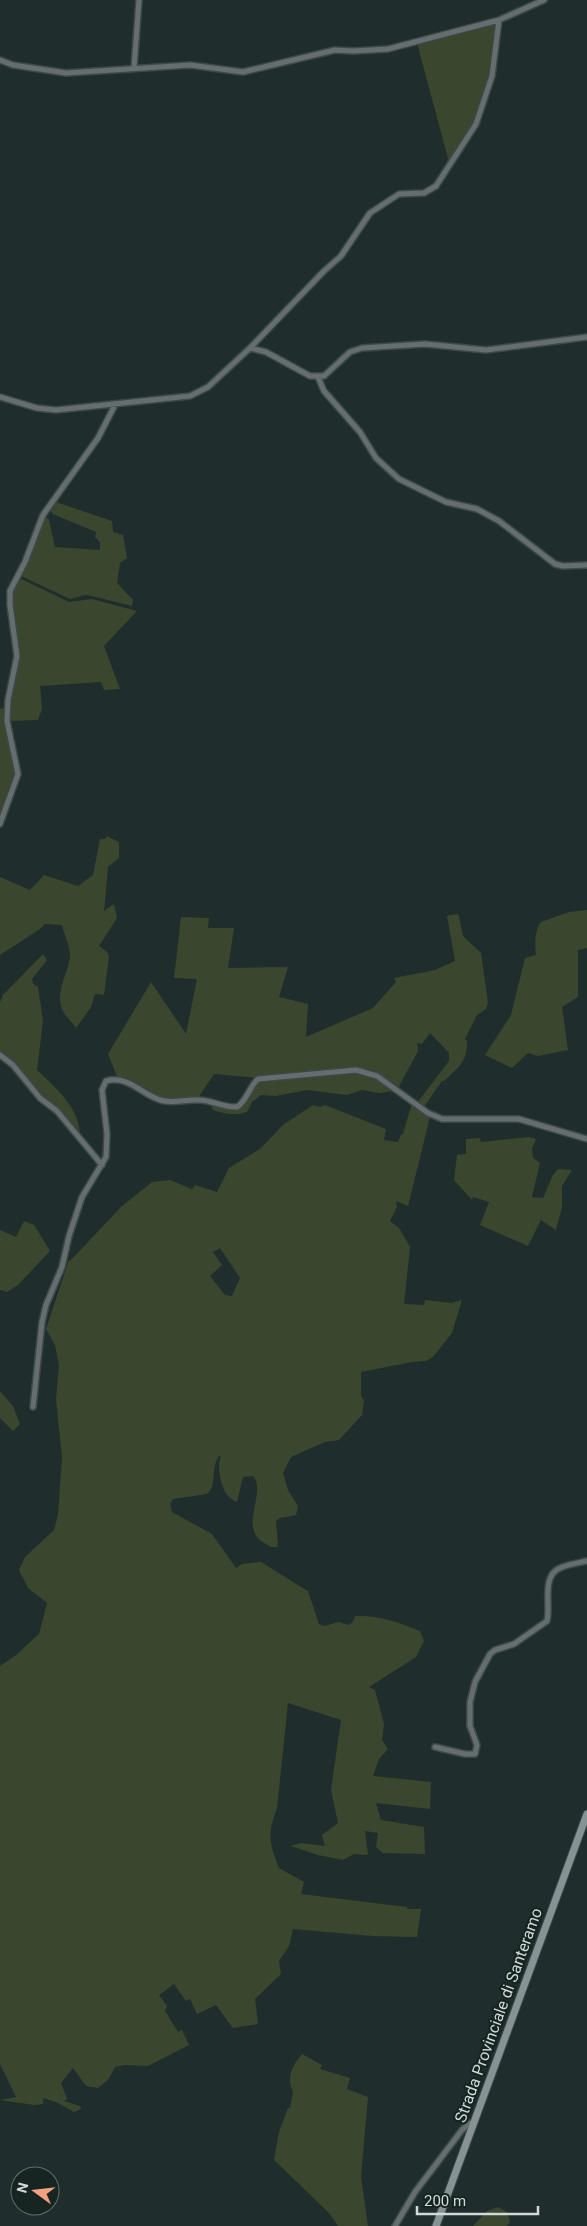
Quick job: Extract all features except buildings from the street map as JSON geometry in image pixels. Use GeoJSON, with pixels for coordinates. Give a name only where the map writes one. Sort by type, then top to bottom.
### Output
{"type":"FeatureCollection","features":[{"type":"Feature","properties":{"kind":"main road","name":"Strada Provinciale di Santeramo"},"geometry":{"type":"LineString","coordinates":[[436,2226],[587,1814]]}},
{"type":"Feature","properties":{"kind":"street"},"geometry":{"type":"LineString","coordinates":[[134,68],[138,0]]}},
{"type":"Feature","properties":{"kind":"street"},"geometry":{"type":"LineString","coordinates":[[0,60],[13,65],[59,73],[190,65],[243,72],[335,50],[388,49],[499,20],[544,0]]}},
{"type":"Feature","properties":{"kind":"street"},"geometry":{"type":"LineString","coordinates":[[0,397],[47,409],[183,398],[196,394],[214,382],[341,256],[370,213],[399,194],[424,193],[436,186],[476,124],[492,76],[499,20]]}},
{"type":"Feature","properties":{"kind":"street"},"geometry":{"type":"LineString","coordinates":[[250,348],[261,350],[310,376],[318,377],[327,374],[350,352],[362,348],[425,344],[486,350],[587,337]]}},
{"type":"Feature","properties":{"kind":"street"},"geometry":{"type":"LineString","coordinates":[[318,377],[324,391],[360,432],[376,458],[403,482],[446,502],[477,509],[509,528],[555,564],[563,566],[587,565]]}},
{"type":"Feature","properties":{"kind":"street"},"geometry":{"type":"LineString","coordinates":[[0,824],[16,785],[19,769],[7,721],[8,700],[17,656],[10,591],[25,562],[34,534],[43,515],[98,438],[114,408],[114,404]]}},
{"type":"Feature","properties":{"kind":"street"},"geometry":{"type":"LineString","coordinates":[[0,1055],[13,1065],[40,1098],[57,1112],[102,1165]]}},
{"type":"Feature","properties":{"kind":"street"},"geometry":{"type":"LineString","coordinates":[[33,1407],[40,1331],[46,1305],[62,1267],[69,1236],[82,1196],[106,1157],[107,1134],[102,1090],[106,1081],[127,1082],[160,1100],[172,1102],[198,1100],[237,1108],[243,1103],[251,1086],[258,1079],[356,1070],[377,1076],[423,1110],[442,1119],[519,1119],[587,1139]]}},
{"type":"Feature","properties":{"kind":"street"},"geometry":{"type":"LineString","coordinates":[[435,1748],[475,1754],[477,1745],[470,1726],[470,1702],[475,1682],[490,1654],[495,1650],[514,1644],[547,1621],[549,1613],[549,1581],[552,1573],[562,1567],[587,1560]]}},
{"type":"Feature","properties":{"kind":"street"},"geometry":{"type":"LineString","coordinates":[[396,2226],[424,2179],[462,2130],[470,2123],[474,2124]]}},
{"type":"Feature","properties":{"kind":"green space"},"geometry":{"type":"Polygon","coordinates":[[[493,22],[497,25],[489,80],[474,123],[449,162],[417,43],[437,40],[493,22]]]}},
{"type":"Feature","properties":{"kind":"green space"},"geometry":{"type":"Polygon","coordinates":[[[53,501],[112,521],[113,532],[123,535],[127,558],[120,563],[117,583],[133,600],[132,606],[85,595],[70,599],[21,576],[45,515],[49,520],[55,547],[100,550],[100,542],[95,537],[96,532],[53,514],[48,508],[53,501]]]}},
{"type":"Feature","properties":{"kind":"green space"},"geometry":{"type":"Polygon","coordinates":[[[17,577],[69,602],[92,599],[137,611],[104,646],[120,689],[104,690],[101,682],[40,686],[42,709],[38,720],[9,721],[9,695],[18,661],[10,595],[17,577]]]}},
{"type":"Feature","properties":{"kind":"green space"},"geometry":{"type":"Polygon","coordinates":[[[6,708],[18,773],[0,819],[0,709],[6,708]]]}},
{"type":"Feature","properties":{"kind":"green space"},"geometry":{"type":"Polygon","coordinates":[[[107,836],[119,842],[119,858],[108,867],[104,911],[114,904],[117,918],[99,946],[107,952],[109,957],[104,995],[95,994],[91,1007],[76,1028],[63,1011],[60,1002],[61,988],[70,955],[62,925],[45,924],[0,955],[0,877],[30,890],[44,875],[78,886],[93,875],[100,839],[105,839],[107,836]]]}},
{"type":"Feature","properties":{"kind":"green space"},"geometry":{"type":"Polygon","coordinates":[[[587,910],[587,948],[578,950],[578,997],[562,1007],[568,1050],[538,1056],[528,1053],[512,1068],[485,1055],[511,1015],[525,958],[536,955],[536,934],[541,922],[569,912],[587,910]]]}},
{"type":"Feature","properties":{"kind":"green space"},"geometry":{"type":"Polygon","coordinates":[[[457,914],[463,936],[481,953],[488,1003],[486,1009],[477,1015],[465,1039],[467,1041],[467,1048],[461,1064],[442,1081],[424,1107],[417,1103],[449,1061],[449,1053],[430,1033],[422,1044],[417,1043],[418,1051],[397,1090],[357,1069],[349,1068],[269,1075],[258,1078],[214,1074],[198,1098],[162,1100],[118,1079],[108,1054],[151,982],[186,1034],[197,979],[174,978],[181,917],[209,918],[208,928],[234,928],[228,968],[288,967],[279,997],[308,1004],[306,1037],[373,1008],[396,982],[394,978],[435,970],[455,961],[447,916],[457,914]]]}},
{"type":"Feature","properties":{"kind":"green space"},"geometry":{"type":"Polygon","coordinates":[[[43,954],[47,960],[32,979],[33,984],[38,987],[43,1021],[37,1070],[60,1092],[72,1109],[77,1118],[80,1138],[0,1054],[0,1002],[3,995],[43,954]]]}},
{"type":"Feature","properties":{"kind":"green space"},"geometry":{"type":"Polygon","coordinates":[[[349,1070],[372,1075],[394,1091],[379,1093],[362,1090],[347,1095],[307,1090],[276,1096],[261,1095],[252,1102],[247,1112],[238,1114],[213,1110],[211,1104],[240,1108],[259,1080],[349,1070]]]}},
{"type":"Feature","properties":{"kind":"green space"},"geometry":{"type":"Polygon","coordinates":[[[412,1103],[430,1117],[408,1206],[396,1201],[397,1207],[390,1221],[399,1228],[410,1247],[404,1304],[424,1305],[425,1300],[451,1303],[462,1300],[452,1333],[433,1357],[426,1361],[361,1372],[361,1396],[364,1400],[362,1415],[339,1440],[325,1442],[291,1457],[283,1473],[288,1490],[298,1506],[296,1515],[280,1518],[276,1521],[277,1547],[271,1547],[261,1541],[254,1531],[253,1514],[257,1489],[253,1476],[243,1477],[237,1502],[232,1500],[225,1492],[221,1482],[220,1455],[215,1465],[213,1485],[207,1494],[173,1499],[170,1504],[172,1512],[212,1534],[236,1568],[242,1564],[261,1562],[308,1591],[319,1624],[325,1626],[338,1622],[348,1625],[353,1622],[355,1616],[364,1616],[388,1620],[420,1631],[424,1641],[416,1657],[369,1687],[375,1690],[384,1724],[382,1740],[388,1749],[379,1759],[373,1776],[431,1782],[430,1809],[376,1803],[381,1820],[424,1827],[425,1854],[383,1853],[376,1847],[378,1833],[365,1831],[368,1855],[354,1854],[343,1860],[318,1855],[291,1846],[301,1843],[325,1846],[322,1835],[338,1823],[331,1790],[341,1720],[288,1703],[277,1808],[270,1838],[279,1868],[304,1882],[301,1894],[407,1907],[407,1909],[421,1909],[417,1937],[373,1936],[293,1929],[289,1946],[279,1961],[281,1974],[255,1999],[258,2024],[233,2028],[216,2005],[197,2014],[190,1999],[186,2001],[174,1984],[159,1995],[167,2006],[165,2011],[178,2032],[182,2030],[189,2045],[148,2066],[125,2065],[115,2067],[108,2080],[98,2088],[86,2086],[73,2068],[61,2083],[67,2099],[64,2101],[80,2106],[81,2109],[74,2112],[56,2102],[43,2098],[43,2104],[34,2105],[0,2100],[16,2097],[0,2064],[0,1666],[16,1655],[39,1634],[47,1603],[28,1588],[19,1570],[25,1557],[54,1530],[58,1515],[62,1457],[56,1400],[59,1365],[55,1345],[46,1329],[69,1260],[121,1207],[152,1182],[170,1180],[192,1189],[195,1185],[217,1192],[229,1168],[261,1148],[283,1125],[313,1105],[320,1107],[325,1105],[386,1129],[384,1140],[398,1142],[403,1134],[412,1103]],[[220,1248],[213,1252],[222,1265],[210,1276],[225,1295],[232,1296],[240,1278],[220,1248]]]}},
{"type":"Feature","properties":{"kind":"green space"},"geometry":{"type":"Polygon","coordinates":[[[529,1137],[536,1139],[532,1149],[533,1158],[540,1163],[532,1197],[543,1198],[553,1175],[558,1169],[572,1170],[562,1186],[562,1207],[556,1230],[541,1220],[528,1246],[480,1225],[489,1202],[473,1197],[472,1200],[454,1180],[457,1155],[466,1154],[466,1139],[480,1138],[481,1142],[529,1137]]]}},
{"type":"Feature","properties":{"kind":"green space"},"geometry":{"type":"Polygon","coordinates":[[[24,1221],[34,1225],[50,1251],[18,1285],[7,1292],[0,1290],[0,1230],[16,1237],[24,1221]]]}},
{"type":"Feature","properties":{"kind":"green space"},"geometry":{"type":"Polygon","coordinates":[[[0,1391],[13,1406],[20,1424],[13,1431],[0,1418],[0,1391]]]}},
{"type":"Feature","properties":{"kind":"green space"},"geometry":{"type":"Polygon","coordinates":[[[302,2054],[322,2065],[320,2069],[350,2078],[347,2089],[368,2097],[361,2177],[368,2226],[338,2226],[329,2213],[274,2160],[279,2132],[288,2108],[290,2108],[293,2092],[290,2081],[291,2072],[302,2054]]]}},
{"type":"Feature","properties":{"kind":"green space"},"geometry":{"type":"Polygon","coordinates":[[[498,2207],[507,2212],[510,2222],[507,2226],[473,2226],[487,2211],[498,2207]]]}}]}
